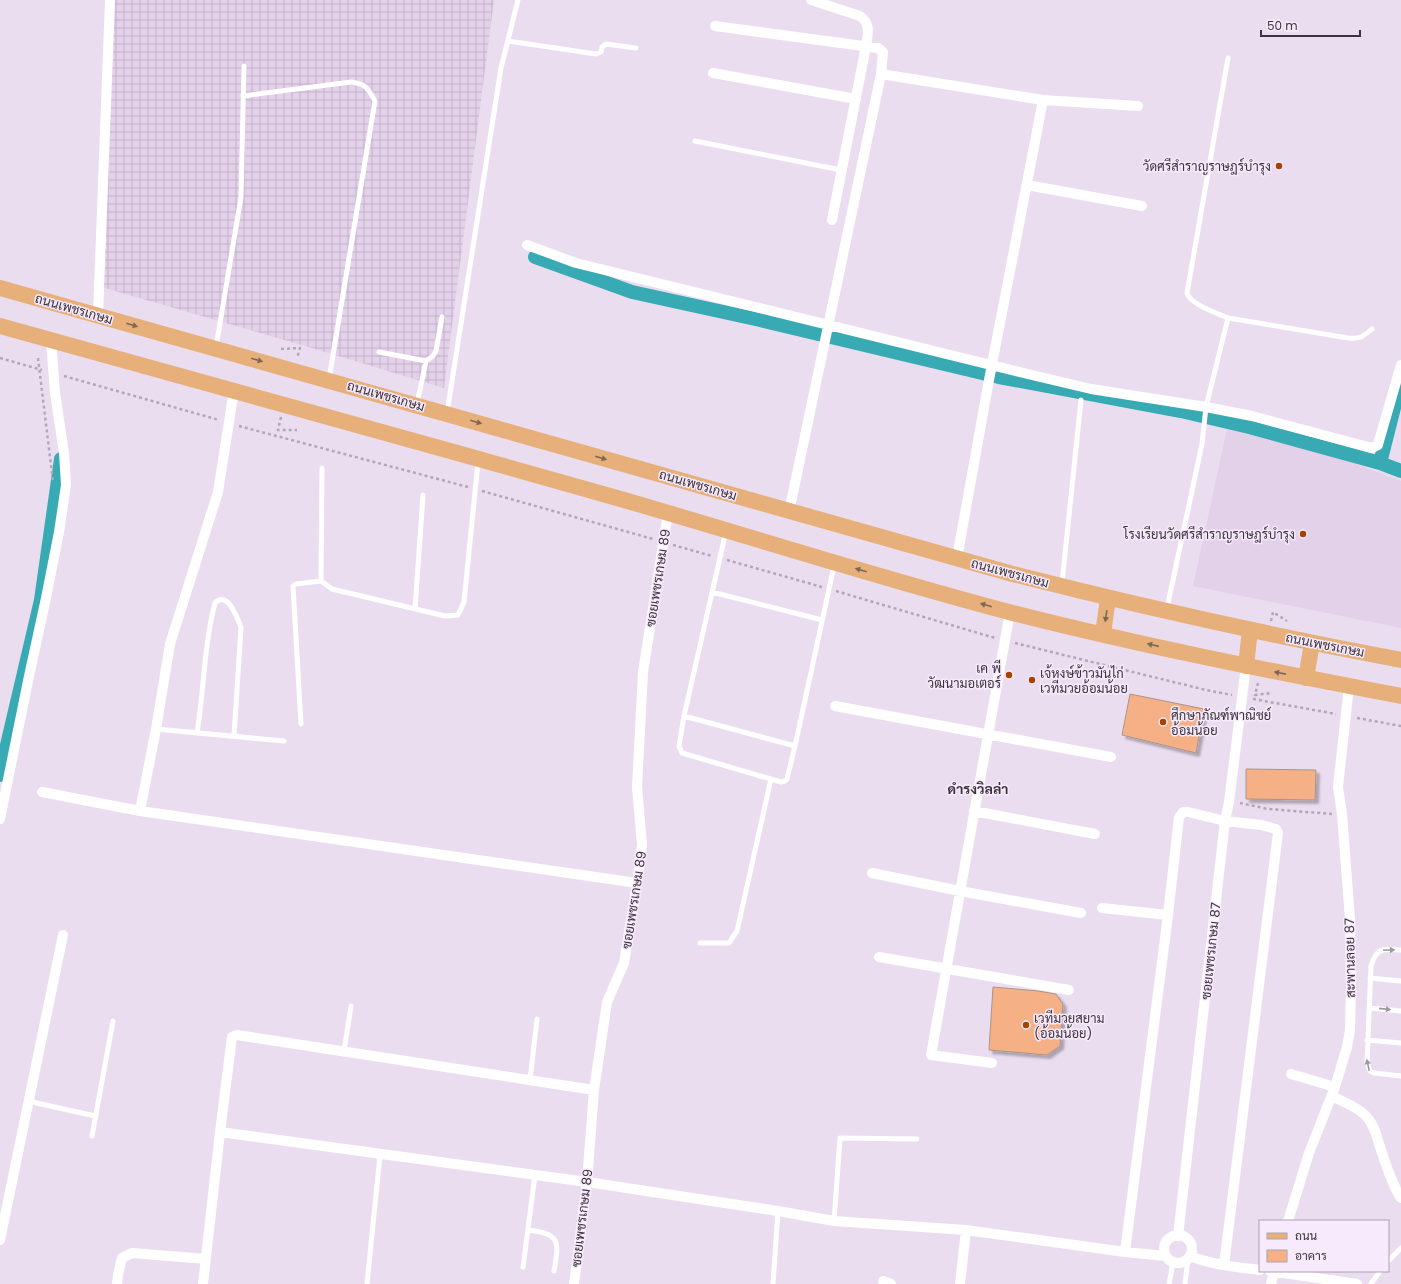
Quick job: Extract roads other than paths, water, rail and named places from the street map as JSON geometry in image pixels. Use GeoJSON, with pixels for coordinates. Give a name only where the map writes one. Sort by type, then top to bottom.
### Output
{"type":"FeatureCollection","features":[{"type":"Feature","properties":{"kind":"main road","name":"ถนนเพชรเกษม"},"geometry":{"type":"LineString","coordinates":[[0,288],[329,380],[789,512],[1061,586],[1250,630],[1401,660]]}},
{"type":"Feature","properties":{"kind":"main road"},"geometry":{"type":"LineString","coordinates":[[0,326],[479,459],[835,563],[1010,612],[1246,666],[1401,696]]}},
{"type":"Feature","properties":{"kind":"main road"},"geometry":{"type":"LineString","coordinates":[[1103,634],[1108,598]]}},
{"type":"Feature","properties":{"kind":"main road"},"geometry":{"type":"LineString","coordinates":[[1246,666],[1250,630]]}},
{"type":"Feature","properties":{"kind":"main road"},"geometry":{"type":"LineString","coordinates":[[1306,678],[1312,643]]}},
{"type":"Feature","properties":{"kind":"street"},"geometry":{"type":"LineString","coordinates":[[98,315],[110,0]]}},
{"type":"Feature","properties":{"kind":"street"},"geometry":{"type":"LineString","coordinates":[[811,0],[863,18],[868,27],[866,46],[832,220]]}},
{"type":"Feature","properties":{"kind":"street"},"geometry":{"type":"LineString","coordinates":[[715,26],[866,46],[878,48],[883,52],[881,74],[789,512]]}},
{"type":"Feature","properties":{"kind":"street"},"geometry":{"type":"LineString","coordinates":[[713,73],[856,99]]}},
{"type":"Feature","properties":{"kind":"street"},"geometry":{"type":"LineString","coordinates":[[881,74],[1043,100],[1138,106]]}},
{"type":"Feature","properties":{"kind":"street"},"geometry":{"type":"LineString","coordinates":[[957,558],[989,380],[1043,100]]}},
{"type":"Feature","properties":{"kind":"street"},"geometry":{"type":"LineString","coordinates":[[1027,185],[1142,206]]}},
{"type":"Feature","properties":{"kind":"street"},"geometry":{"type":"LineString","coordinates":[[527,244],[576,263],[992,366],[1091,389],[1252,416],[1372,448],[1378,445],[1401,365]]}},
{"type":"Feature","properties":{"kind":"street"},"geometry":{"type":"LineString","coordinates":[[0,819],[46,598],[66,486],[64,453],[51,340]]}},
{"type":"Feature","properties":{"kind":"street"},"geometry":{"type":"LineString","coordinates":[[140,811],[156,729],[170,644],[218,492],[234,390]]}},
{"type":"Feature","properties":{"kind":"street","name":"ซอยเพชรเกษม 89"},"geometry":{"type":"LineString","coordinates":[[574,1284],[587,1182],[594,1090],[607,1002],[624,963],[642,845],[636,786],[643,672],[668,513]]}},
{"type":"Feature","properties":{"kind":"street"},"geometry":{"type":"LineString","coordinates":[[992,1063],[931,1055],[1010,612]]}},
{"type":"Feature","properties":{"kind":"street","name":"ซอยเพชรเกษม 87"},"geometry":{"type":"LineString","coordinates":[[1178,1236],[1226,821],[1246,666]]}},
{"type":"Feature","properties":{"kind":"street","name":"สะพานลอย 87"},"geometry":{"type":"LineString","coordinates":[[1288,1220],[1309,1152],[1334,1091],[1347,1047],[1350,1030],[1350,919],[1342,814],[1338,787],[1338,775],[1349,686]]}},
{"type":"Feature","properties":{"kind":"street"},"geometry":{"type":"LineString","coordinates":[[835,706],[1111,757]]}},
{"type":"Feature","properties":{"kind":"street"},"geometry":{"type":"LineString","coordinates":[[42,792],[140,811],[637,883]]}},
{"type":"Feature","properties":{"kind":"street"},"geometry":{"type":"LineString","coordinates":[[974,811],[1095,834]]}},
{"type":"Feature","properties":{"kind":"street"},"geometry":{"type":"LineString","coordinates":[[1125,1252],[1179,817],[1183,812],[1188,812],[1226,821],[1262,825],[1276,829],[1278,833],[1224,1265]]}},
{"type":"Feature","properties":{"kind":"street"},"geometry":{"type":"LineString","coordinates":[[872,873],[1081,913]]}},
{"type":"Feature","properties":{"kind":"street"},"geometry":{"type":"LineString","coordinates":[[1102,908],[1168,915]]}},
{"type":"Feature","properties":{"kind":"street"},"geometry":{"type":"LineString","coordinates":[[0,1240],[63,935]]}},
{"type":"Feature","properties":{"kind":"street"},"geometry":{"type":"LineString","coordinates":[[879,957],[1069,990]]}},
{"type":"Feature","properties":{"kind":"street"},"geometry":{"type":"LineString","coordinates":[[203,1284],[232,1037],[237,1034],[594,1090]]}},
{"type":"Feature","properties":{"kind":"street"},"geometry":{"type":"LineString","coordinates":[[1291,1074],[1334,1091],[1367,1116],[1386,1166],[1401,1198]]}},
{"type":"Feature","properties":{"kind":"street"},"geometry":{"type":"LineString","coordinates":[[220,1132],[587,1182],[834,1221],[966,1230],[1125,1252],[1184,1262],[1189,1257],[1192,1247],[1190,1242],[1183,1236],[1174,1236],[1168,1240],[1164,1248],[1169,1259]]}},
{"type":"Feature","properties":{"kind":"street"},"geometry":{"type":"LineString","coordinates":[[960,1284],[966,1230]]}},
{"type":"Feature","properties":{"kind":"street"},"geometry":{"type":"LineString","coordinates":[[117,1284],[122,1258],[132,1253],[206,1259]]}},
{"type":"Feature","properties":{"kind":"street"},"geometry":{"type":"LineString","coordinates":[[1189,1257],[1224,1265],[1259,1270]]}},
{"type":"Feature","properties":{"kind":"street"},"geometry":{"type":"LineString","coordinates":[[1271,1284],[1274,1272]]}},
{"type":"Feature","properties":{"kind":"street"},"geometry":{"type":"LineString","coordinates":[[1277,1272],[1299,1279],[1357,1284]]}},
{"type":"Feature","properties":{"kind":"lane"},"geometry":{"type":"LineString","coordinates":[[447,414],[501,68],[518,0]]}},
{"type":"Feature","properties":{"kind":"lane"},"geometry":{"type":"LineString","coordinates":[[508,41],[596,54],[601,52],[602,47],[606,44],[636,48]]}},
{"type":"Feature","properties":{"kind":"lane"},"geometry":{"type":"LineString","coordinates":[[1228,58],[1187,293],[1189,297],[1197,304],[1228,318],[1358,339],[1372,329]]}},
{"type":"Feature","properties":{"kind":"lane"},"geometry":{"type":"LineString","coordinates":[[215,348],[240,197],[244,66]]}},
{"type":"Feature","properties":{"kind":"lane"},"geometry":{"type":"LineString","coordinates":[[243,96],[351,82],[362,83],[368,88],[375,101],[329,380]]}},
{"type":"Feature","properties":{"kind":"lane"},"geometry":{"type":"LineString","coordinates":[[695,141],[841,170]]}},
{"type":"Feature","properties":{"kind":"lane"},"geometry":{"type":"LineString","coordinates":[[417,405],[426,361],[433,356],[436,351],[442,317]]}},
{"type":"Feature","properties":{"kind":"lane"},"geometry":{"type":"LineString","coordinates":[[1166,611],[1202,444],[1205,409],[1228,318]]}},
{"type":"Feature","properties":{"kind":"lane"},"geometry":{"type":"LineString","coordinates":[[379,352],[426,361]]}},
{"type":"Feature","properties":{"kind":"lane"},"geometry":{"type":"LineString","coordinates":[[1061,586],[1081,400]]}},
{"type":"Feature","properties":{"kind":"lane"},"geometry":{"type":"LineString","coordinates":[[301,724],[292,586],[296,584],[321,581],[332,590],[445,616],[458,615],[464,602],[479,459]]}},
{"type":"Feature","properties":{"kind":"lane"},"geometry":{"type":"LineString","coordinates":[[321,581],[322,468]]}},
{"type":"Feature","properties":{"kind":"lane"},"geometry":{"type":"LineString","coordinates":[[415,609],[422,495]]}},
{"type":"Feature","properties":{"kind":"lane"},"geometry":{"type":"LineString","coordinates":[[726,530],[684,716],[679,746],[682,752],[781,782],[787,779],[835,563]]}},
{"type":"Feature","properties":{"kind":"lane"},"geometry":{"type":"LineString","coordinates":[[712,592],[822,620]]}},
{"type":"Feature","properties":{"kind":"lane"},"geometry":{"type":"LineString","coordinates":[[197,733],[202,703],[210,623],[215,603],[223,599],[226,600],[234,610],[241,627],[234,736]]}},
{"type":"Feature","properties":{"kind":"lane"},"geometry":{"type":"LineString","coordinates":[[684,716],[795,746]]}},
{"type":"Feature","properties":{"kind":"lane"},"geometry":{"type":"LineString","coordinates":[[156,729],[284,741]]}},
{"type":"Feature","properties":{"kind":"lane"},"geometry":{"type":"LineString","coordinates":[[700,943],[729,943],[737,930],[771,779]]}},
{"type":"Feature","properties":{"kind":"lane"},"geometry":{"type":"LineString","coordinates":[[1401,950],[1380,951],[1376,953],[1371,966],[1367,1040],[1367,1062],[1370,1071],[1374,1073],[1401,1076]]}},
{"type":"Feature","properties":{"kind":"lane"},"geometry":{"type":"LineString","coordinates":[[1370,978],[1401,981]]}},
{"type":"Feature","properties":{"kind":"lane"},"geometry":{"type":"LineString","coordinates":[[344,1051],[351,1006]]}},
{"type":"Feature","properties":{"kind":"lane"},"geometry":{"type":"LineString","coordinates":[[1369,1008],[1401,1011]]}},
{"type":"Feature","properties":{"kind":"lane"},"geometry":{"type":"LineString","coordinates":[[530,1080],[537,1019]]}},
{"type":"Feature","properties":{"kind":"lane"},"geometry":{"type":"LineString","coordinates":[[92,1136],[113,1021]]}},
{"type":"Feature","properties":{"kind":"lane"},"geometry":{"type":"LineString","coordinates":[[1367,1040],[1401,1044]]}},
{"type":"Feature","properties":{"kind":"lane"},"geometry":{"type":"LineString","coordinates":[[28,1101],[96,1116]]}},
{"type":"Feature","properties":{"kind":"lane"},"geometry":{"type":"LineString","coordinates":[[834,1221],[840,1138],[917,1139]]}},
{"type":"Feature","properties":{"kind":"lane"},"geometry":{"type":"LineString","coordinates":[[367,1284],[380,1155]]}},
{"type":"Feature","properties":{"kind":"lane"},"geometry":{"type":"LineString","coordinates":[[523,1267],[535,1176]]}},
{"type":"Feature","properties":{"kind":"lane"},"geometry":{"type":"LineString","coordinates":[[773,1284],[778,1211]]}},
{"type":"Feature","properties":{"kind":"lane"},"geometry":{"type":"LineString","coordinates":[[528,1230],[543,1232],[551,1235],[556,1241],[557,1250],[554,1271]]}},
{"type":"Feature","properties":{"kind":"lane"},"geometry":{"type":"LineString","coordinates":[[1389,1260],[1401,1248]]}},
{"type":"Feature","properties":{"kind":"lane"},"geometry":{"type":"LineString","coordinates":[[1185,1284],[1189,1257]]}},
{"type":"Feature","properties":{"kind":"lane"},"geometry":{"type":"LineString","coordinates":[[1169,1259],[1170,1284]]}},
{"type":"Feature","properties":{"kind":"lane"},"geometry":{"type":"LineString","coordinates":[[1371,1284],[1379,1272]]}},
{"type":"Feature","properties":{"kind":"waterway"},"geometry":{"type":"LineString","coordinates":[[535,257],[632,292],[760,320],[999,377],[1181,411],[1249,427],[1380,463],[1401,471]]}},
{"type":"Feature","properties":{"kind":"waterway"},"geometry":{"type":"LineString","coordinates":[[1380,463],[1399,388]]}},
{"type":"Feature","properties":{"kind":"waterway"},"geometry":{"type":"LineString","coordinates":[[0,775],[41,600],[61,459]]}},
{"type":"Feature","properties":{"kind":"place","name":"วัดศรีสําราญราษฎร์บํารุง"},"geometry":{"type":"Point","coordinates":[1279,166]}},
{"type":"Feature","properties":{"kind":"place","name":"โรงเรียนวัดศรีสําราญราษฎร์บํารุง"},"geometry":{"type":"Point","coordinates":[1303,534]}},
{"type":"Feature","properties":{"kind":"place","name":"เค พี วัฒนามอเตอร์"},"geometry":{"type":"Point","coordinates":[1009,675]}},
{"type":"Feature","properties":{"kind":"place","name":"เจ้หงษ์ข้าวมันไก่ เวทีมวยอ้อมน้อย"},"geometry":{"type":"Point","coordinates":[1032,680]}},
{"type":"Feature","properties":{"kind":"place","name":"ศึกษาภัณฑ์พาณิชย์ อ้อมน้อย"},"geometry":{"type":"Point","coordinates":[1163,722]}},
{"type":"Feature","properties":{"kind":"place","name":"เวทีมวยสยาม (อ้อมน้อย)"},"geometry":{"type":"Point","coordinates":[1026,1025]}},
{"type":"Feature","properties":{"kind":"district","name":"ดำรงวิลล่า"},"geometry":{"type":"Point","coordinates":[978,789]}}]}
